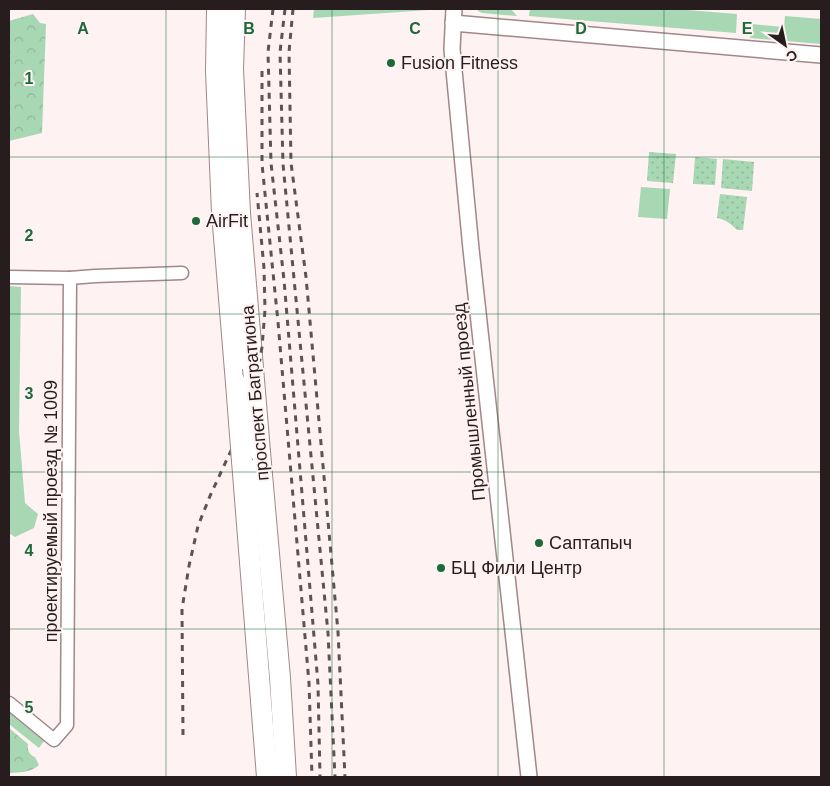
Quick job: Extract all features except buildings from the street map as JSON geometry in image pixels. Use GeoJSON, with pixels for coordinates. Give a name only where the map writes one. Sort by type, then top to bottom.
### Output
{"type":"FeatureCollection","features":[{"type":"Feature","properties":{"kind":"main road","name":"проспект Багратиона"},"geometry":{"type":"LineString","coordinates":[[217,9],[216,71],[222,204],[267,777]]}},
{"type":"Feature","properties":{"kind":"main road","name":"проспект Багратиона"},"geometry":{"type":"LineString","coordinates":[[235,9],[233,69],[239,194],[279,669],[286,777]]}},
{"type":"Feature","properties":{"kind":"street"},"geometry":{"type":"LineString","coordinates":[[454,16],[821,55]]}},
{"type":"Feature","properties":{"kind":"street","name":"Промышленный проезд"},"geometry":{"type":"LineString","coordinates":[[454,16],[452,49],[471,248],[529,777]]}},
{"type":"Feature","properties":{"kind":"street"},"geometry":{"type":"LineString","coordinates":[[9,277],[70,278],[182,272]]}},
{"type":"Feature","properties":{"kind":"street","name":"проектируемый проезд № 1009"},"geometry":{"type":"LineString","coordinates":[[9,703],[54,740],[67,724],[70,278]]}},
{"type":"Feature","properties":{"kind":"green space"},"geometry":{"type":"Polygon","coordinates":[[[314,9],[429,9],[429,10],[313,18],[314,9]]]}},
{"type":"Feature","properties":{"kind":"green space"},"geometry":{"type":"Polygon","coordinates":[[[477,9],[511,9],[517,16],[482,13],[477,9]]]}},
{"type":"Feature","properties":{"kind":"green space"},"geometry":{"type":"Polygon","coordinates":[[[530,9],[675,9],[737,14],[736,33],[529,16],[530,9]]]}},
{"type":"Feature","properties":{"kind":"green space"},"geometry":{"type":"Polygon","coordinates":[[[33,14],[40,23],[46,24],[42,133],[9,141],[9,21],[33,14]]]}},
{"type":"Feature","properties":{"kind":"green space"},"geometry":{"type":"Polygon","coordinates":[[[785,16],[821,19],[821,44],[750,38],[752,24],[784,27],[785,16]]]}},
{"type":"Feature","properties":{"kind":"green space"},"geometry":{"type":"Polygon","coordinates":[[[649,152],[676,154],[673,183],[647,181],[649,152]]]}},
{"type":"Feature","properties":{"kind":"green space"},"geometry":{"type":"Polygon","coordinates":[[[695,157],[717,159],[715,185],[693,184],[695,157]]]}},
{"type":"Feature","properties":{"kind":"green space"},"geometry":{"type":"Polygon","coordinates":[[[723,159],[754,162],[752,191],[721,188],[723,159]]]}},
{"type":"Feature","properties":{"kind":"green space"},"geometry":{"type":"Polygon","coordinates":[[[641,187],[670,189],[667,219],[638,217],[641,187]]]}},
{"type":"Feature","properties":{"kind":"green space"},"geometry":{"type":"Polygon","coordinates":[[[720,194],[747,197],[743,230],[737,230],[728,222],[717,218],[720,194]]]}},
{"type":"Feature","properties":{"kind":"green space"},"geometry":{"type":"Polygon","coordinates":[[[9,286],[21,287],[19,431],[25,503],[38,514],[34,528],[15,537],[9,533],[9,286]]]}},
{"type":"Feature","properties":{"kind":"green space"},"geometry":{"type":"Polygon","coordinates":[[[9,712],[44,741],[39,748],[9,724],[9,712]]]}},
{"type":"Feature","properties":{"kind":"green space"},"geometry":{"type":"Polygon","coordinates":[[[9,728],[28,744],[29,752],[35,757],[39,765],[36,768],[25,772],[9,773],[9,728]]]}},
{"type":"Feature","properties":{"kind":"railway"},"geometry":{"type":"LineString","coordinates":[[273,9],[268,52],[271,163],[284,280],[318,684],[320,777]]}},
{"type":"Feature","properties":{"kind":"railway"},"geometry":{"type":"LineString","coordinates":[[285,9],[280,52],[283,164],[328,633],[335,777]]}},
{"type":"Feature","properties":{"kind":"railway"},"geometry":{"type":"LineString","coordinates":[[293,9],[289,52],[291,163],[306,277],[338,632],[345,777]]}},
{"type":"Feature","properties":{"kind":"railway"},"geometry":{"type":"LineString","coordinates":[[262,71],[262,164],[278,322],[309,683],[312,777]]}},
{"type":"Feature","properties":{"kind":"railway"},"geometry":{"type":"LineString","coordinates":[[183,735],[182,609],[189,566],[198,526],[247,416],[256,383],[262,347],[265,310],[264,268],[257,193]]}},
{"type":"Feature","properties":{"kind":"place","name":"Fusion Fitness"},"geometry":{"type":"Point","coordinates":[391,63]}},
{"type":"Feature","properties":{"kind":"place","name":"AirFit"},"geometry":{"type":"Point","coordinates":[196,221]}},
{"type":"Feature","properties":{"kind":"place","name":"Саптапыч"},"geometry":{"type":"Point","coordinates":[539,543]}},
{"type":"Feature","properties":{"kind":"place","name":"БЦ Фили Центр"},"geometry":{"type":"Point","coordinates":[441,568]}}]}
